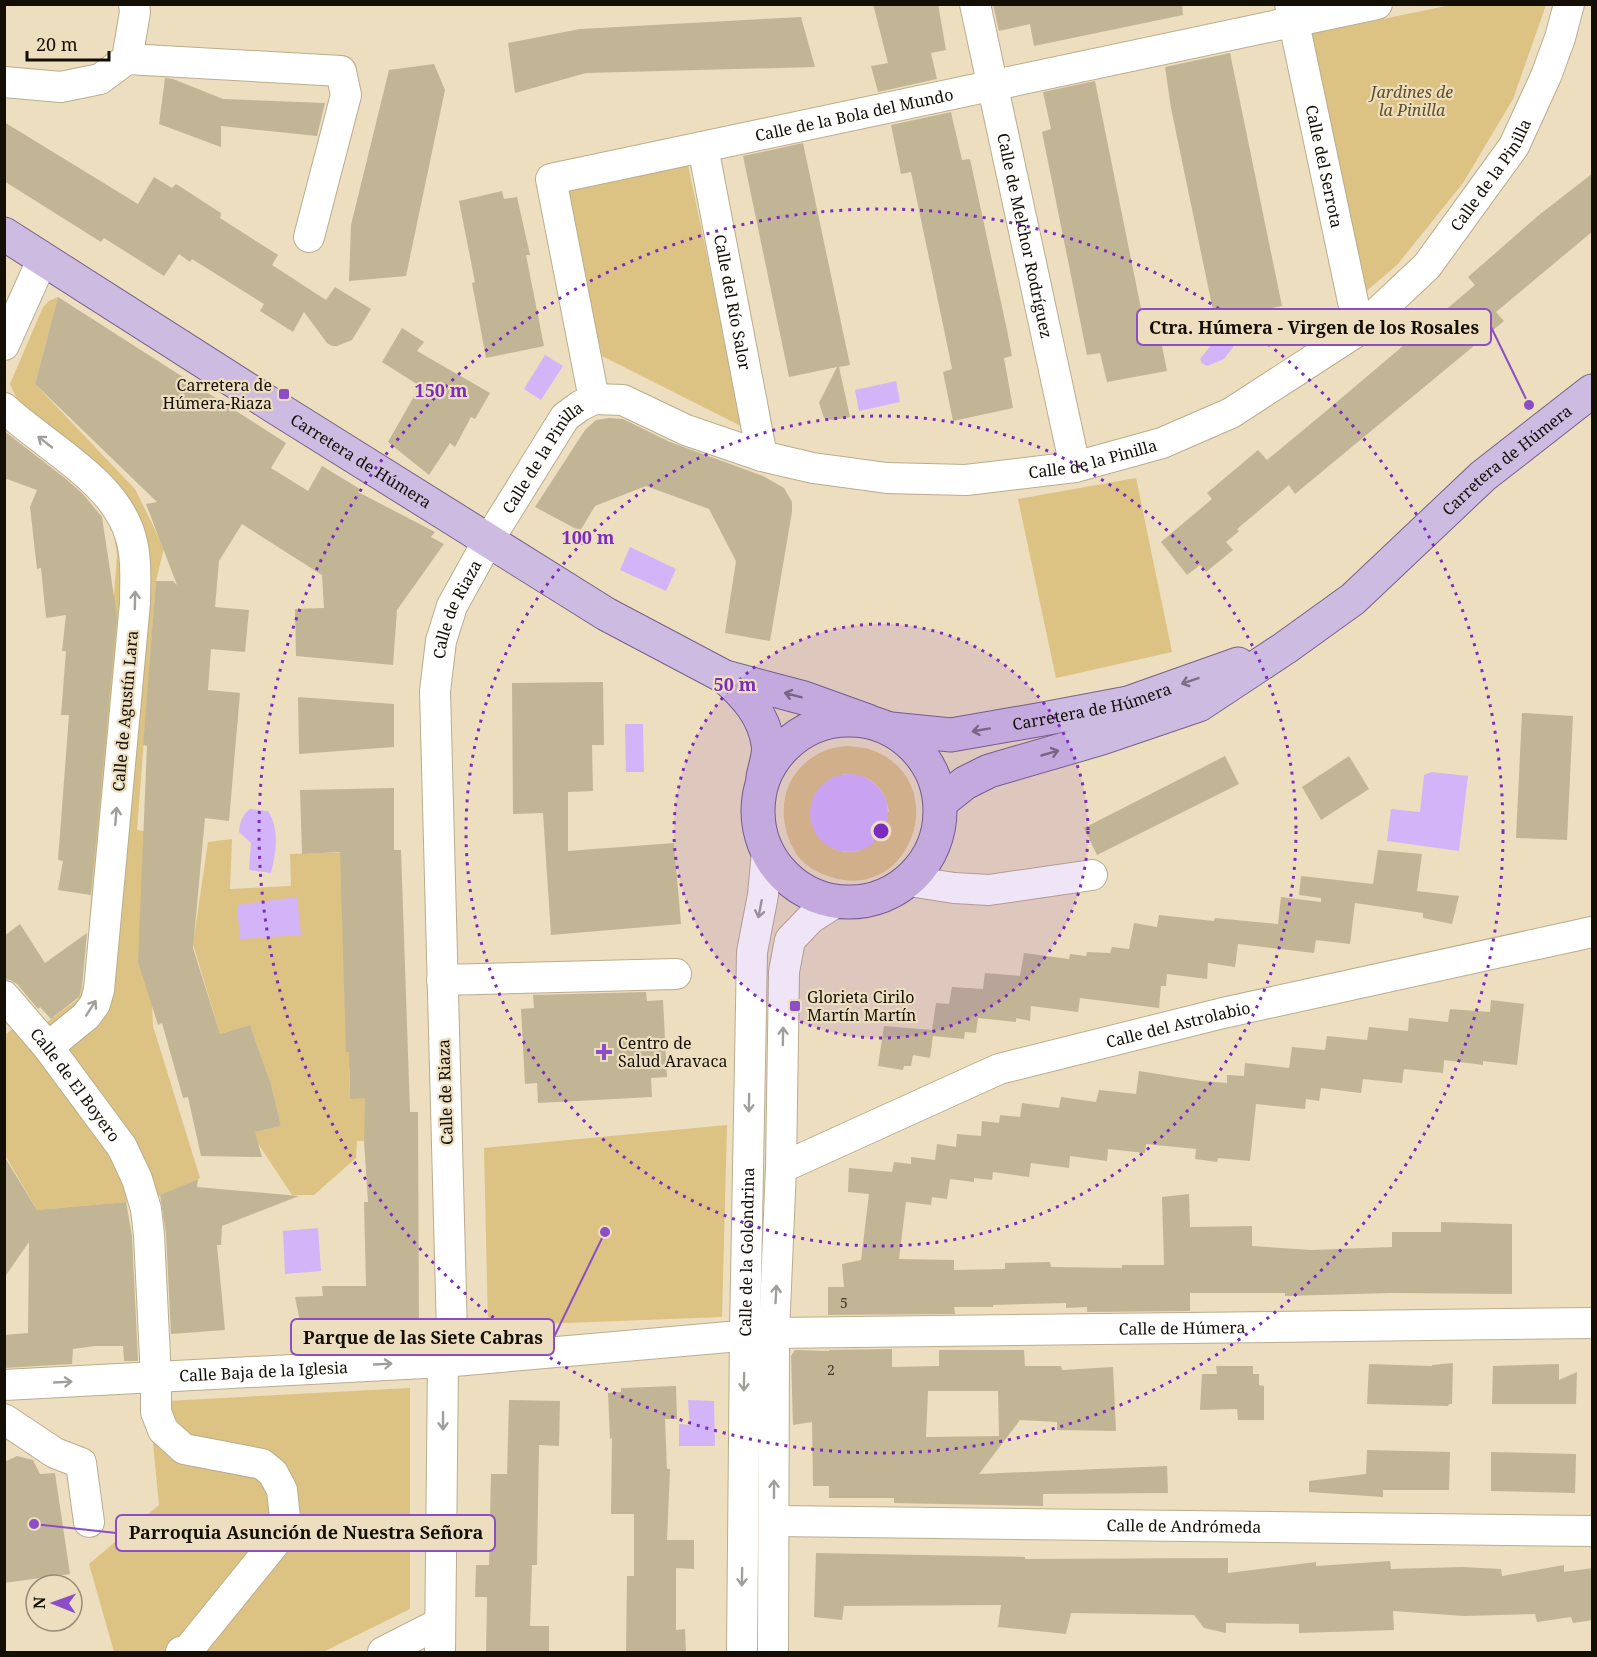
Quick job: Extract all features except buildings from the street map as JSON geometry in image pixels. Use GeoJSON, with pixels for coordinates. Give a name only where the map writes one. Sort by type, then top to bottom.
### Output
{"type":"FeatureCollection","features":[{"type":"Feature","properties":{"kind":"main road","name":"Carretera de Húmera"},"geometry":{"type":"LineString","coordinates":[[4,234],[606,614],[725,677],[804,698],[880,725],[951,735],[1128,703],[1285,648]]}},
{"type":"Feature","properties":{"kind":"main road","name":"Carretera de Húmera"},"geometry":{"type":"LineString","coordinates":[[940,802],[965,783],[989,771],[1102,738],[1199,705],[1285,648],[1353,598],[1483,476],[1593,390]]}},
{"type":"Feature","properties":{"kind":"main road","name":"Carretera de Húmera"},"geometry":{"type":"LineString","coordinates":[[725,677],[747,697],[763,726],[769,746],[762,782]]}},
{"type":"Feature","properties":{"kind":"main road"},"geometry":{"type":"LineString","coordinates":[[842,719],[880,725],[910,742],[925,759],[936,780],[940,802],[939,832],[928,858],[909,881],[887,895],[862,902],[836,902],[814,896],[795,885],[779,870],[766,851],[759,828],[758,805],[762,782],[774,758],[792,739],[815,725],[842,719]]}},
{"type":"Feature","properties":{"kind":"street"},"geometry":{"type":"LineString","coordinates":[[127,59],[135,12],[134,4]]}},
{"type":"Feature","properties":{"kind":"street","name":"Calle de Melchor Rodríguez"},"geometry":{"type":"LineString","coordinates":[[975,4],[1075,467]]}},
{"type":"Feature","properties":{"kind":"street","name":"Calle de la Bola del Mundo"},"geometry":{"type":"LineString","coordinates":[[594,399],[551,179],[993,86],[1292,13],[1377,4]]}},
{"type":"Feature","properties":{"kind":"street","name":"Calle de la Pinilla"},"geometry":{"type":"LineString","coordinates":[[488,540],[565,417],[594,399],[623,400],[686,430],[762,456],[813,468],[887,478],[966,480],[1075,467],[1162,443],[1231,413],[1359,330],[1427,266],[1514,146],[1546,76],[1569,4]]}},
{"type":"Feature","properties":{"kind":"street","name":"Calle del Serrota"},"geometry":{"type":"LineString","coordinates":[[1292,13],[1359,330]]}},
{"type":"Feature","properties":{"kind":"street"},"geometry":{"type":"LineString","coordinates":[[4,82],[61,87],[100,79],[127,59],[341,71],[346,95],[309,237]]}},
{"type":"Feature","properties":{"kind":"street","name":"Calle del Río Salor"},"geometry":{"type":"LineString","coordinates":[[703,147],[762,456]]}},
{"type":"Feature","properties":{"kind":"street"},"geometry":{"type":"LineString","coordinates":[[4,345],[43,258]]}},
{"type":"Feature","properties":{"kind":"street","name":"Calle de Agustín Lara"},"geometry":{"type":"LineString","coordinates":[[4,408],[21,424],[101,486],[124,517],[132,538],[134,554],[135,603],[99,990],[95,1004],[86,1016],[48,1047]]}},
{"type":"Feature","properties":{"kind":"street","name":"Calle de Riaza"},"geometry":{"type":"LineString","coordinates":[[440,1653],[443,1362],[452,1333],[435,691],[441,641],[452,606],[488,540]]}},
{"type":"Feature","properties":{"kind":"street","name":"Calle de la Golondrina"},"geometry":{"type":"LineString","coordinates":[[766,851],[763,895],[752,952],[759,1333],[774,1521],[773,1653]]}},
{"type":"Feature","properties":{"kind":"street"},"geometry":{"type":"LineString","coordinates":[[909,881],[954,888],[989,890],[1092,875]]}},
{"type":"Feature","properties":{"kind":"street","name":"Calle de la Golondrina"},"geometry":{"type":"LineString","coordinates":[[742,1653],[759,1333],[781,1168],[784,972],[790,940],[811,918],[836,902]]}},
{"type":"Feature","properties":{"kind":"street","name":"Calle del Astrolabio"},"geometry":{"type":"LineString","coordinates":[[781,1168],[999,1069],[1223,1013],[1593,932]]}},
{"type":"Feature","properties":{"kind":"street"},"geometry":{"type":"LineString","coordinates":[[442,980],[676,974]]}},
{"type":"Feature","properties":{"kind":"street","name":"Calle de El Boyero"},"geometry":{"type":"LineString","coordinates":[[4,996],[48,1047],[122,1147],[137,1179],[146,1209],[149,1235],[156,1412],[163,1430],[184,1449],[262,1464],[273,1473],[282,1490],[285,1518],[278,1539],[188,1650],[181,1653]]}},
{"type":"Feature","properties":{"kind":"street","name":"Calle de Húmera"},"geometry":{"type":"LineString","coordinates":[[759,1333],[1593,1323]]}},
{"type":"Feature","properties":{"kind":"street","name":"Calle Baja de la Iglesia"},"geometry":{"type":"LineString","coordinates":[[4,1385],[443,1362],[759,1333]]}},
{"type":"Feature","properties":{"kind":"street"},"geometry":{"type":"LineString","coordinates":[[4,1419],[55,1453],[81,1463],[89,1522]]}},
{"type":"Feature","properties":{"kind":"street","name":"Calle de Andrómeda"},"geometry":{"type":"LineString","coordinates":[[774,1521],[1593,1531]]}},
{"type":"Feature","properties":{"kind":"street"},"geometry":{"type":"LineString","coordinates":[[382,1653],[440,1623]]}},
{"type":"Feature","properties":{"kind":"green space","name":"Jardines de la Pinilla"},"geometry":{"type":"Polygon","coordinates":[[[1451,5],[1546,5],[1513,99],[1463,183],[1397,265],[1364,293],[1310,34],[1451,5]]]}},
{"type":"Feature","properties":{"kind":"green space"},"geometry":{"type":"Polygon","coordinates":[[[688,165],[743,427],[602,356],[567,191],[688,165]]]}},
{"type":"Feature","properties":{"kind":"green space"},"geometry":{"type":"Polygon","coordinates":[[[58,297],[35,384],[135,489],[164,548],[156,581],[137,830],[144,831],[153,1026],[200,1178],[150,1200],[37,1210],[5,1155],[5,1035],[32,1013],[42,1026],[78,999],[85,982],[117,555],[111,516],[15,395],[10,384],[43,307],[58,297]]]}},
{"type":"Feature","properties":{"kind":"green space"},"geometry":{"type":"Polygon","coordinates":[[[1136,478],[1172,652],[1056,678],[1018,499],[1136,478]]]}},
{"type":"Feature","properties":{"kind":"green space"},"geometry":{"type":"Polygon","coordinates":[[[847,746],[869,749],[895,764],[911,785],[916,809],[913,834],[901,856],[883,872],[859,880],[831,877],[808,866],[797,855],[785,825],[785,796],[798,770],[810,759],[824,751],[847,746]],[[845,774],[832,779],[815,794],[833,849],[846,852],[859,851],[889,811],[879,788],[869,779],[845,774]]]}},
{"type":"Feature","properties":{"kind":"green space"},"geometry":{"type":"Polygon","coordinates":[[[232,839],[230,889],[291,886],[290,854],[355,852],[356,1051],[349,1069],[350,1098],[365,1098],[365,1141],[357,1141],[356,1158],[314,1195],[292,1195],[251,1133],[281,1126],[271,1084],[250,1025],[220,1034],[193,944],[208,842],[232,839]]]}},
{"type":"Feature","properties":{"kind":"green space"},"geometry":{"type":"Polygon","coordinates":[[[727,1125],[722,1317],[488,1326],[484,1148],[727,1125]]]}},
{"type":"Feature","properties":{"kind":"green space"},"geometry":{"type":"Polygon","coordinates":[[[410,1388],[410,1609],[323,1652],[114,1652],[89,1564],[159,1505],[149,1402],[410,1388]]]}},
{"type":"Feature","properties":{"kind":"shaded area"},"geometry":{"type":"Polygon","coordinates":[[[1228,329],[1234,332],[1234,346],[1224,359],[1207,366],[1202,363],[1200,359],[1220,331],[1228,329]]]}},
{"type":"Feature","properties":{"kind":"shaded area"},"geometry":{"type":"Polygon","coordinates":[[[545,355],[563,366],[541,400],[524,389],[545,355]]]}},
{"type":"Feature","properties":{"kind":"shaded area"},"geometry":{"type":"Polygon","coordinates":[[[896,381],[900,402],[859,411],[855,390],[896,381]]]}},
{"type":"Feature","properties":{"kind":"shaded area"},"geometry":{"type":"Polygon","coordinates":[[[630,547],[676,569],[666,591],[620,570],[630,547]]]}},
{"type":"Feature","properties":{"kind":"shaded area"},"geometry":{"type":"Polygon","coordinates":[[[625,724],[643,724],[644,772],[626,772],[625,724]]]}},
{"type":"Feature","properties":{"kind":"shaded area"},"geometry":{"type":"Polygon","coordinates":[[[1431,772],[1468,776],[1459,851],[1387,841],[1391,809],[1420,812],[1424,775],[1431,772]]]}},
{"type":"Feature","properties":{"kind":"shaded area"},"geometry":{"type":"Polygon","coordinates":[[[849,774],[864,777],[877,785],[885,798],[888,813],[885,828],[877,841],[864,849],[849,852],[834,849],[821,841],[813,828],[810,813],[813,798],[821,785],[834,777],[849,774]]]}},
{"type":"Feature","properties":{"kind":"shaded area"},"geometry":{"type":"Polygon","coordinates":[[[250,809],[268,811],[272,818],[276,833],[271,873],[249,870],[251,843],[239,832],[242,819],[250,809]]]}},
{"type":"Feature","properties":{"kind":"shaded area"},"geometry":{"type":"Polygon","coordinates":[[[297,897],[301,935],[240,939],[237,905],[297,897]]]}},
{"type":"Feature","properties":{"kind":"shaded area"},"geometry":{"type":"Polygon","coordinates":[[[318,1228],[321,1271],[285,1274],[283,1231],[318,1228]]]}},
{"type":"Feature","properties":{"kind":"shaded area"},"geometry":{"type":"Polygon","coordinates":[[[688,1400],[714,1401],[715,1446],[679,1446],[679,1424],[690,1425],[688,1400]]]}},
{"type":"Feature","properties":{"kind":"place","name":"Carretera de Húmera-Riaza"},"geometry":{"type":"Point","coordinates":[284,394]}},
{"type":"Feature","properties":{"kind":"place","name":"Ctra. Húmera - Virgen de los Rosales"},"geometry":{"type":"Point","coordinates":[1529,405]}},
{"type":"Feature","properties":{"kind":"place","name":"Glorieta Cirilo Martín Martín"},"geometry":{"type":"Point","coordinates":[795,1006]}},
{"type":"Feature","properties":{"kind":"place","name":"Centro de Salud Aravaca"},"geometry":{"type":"Point","coordinates":[604,1052]}},
{"type":"Feature","properties":{"kind":"place","name":"Parque de las Siete Cabras"},"geometry":{"type":"Point","coordinates":[605,1232]}},
{"type":"Feature","properties":{"kind":"place","name":"Parroquia Asunción de Nuestra Señora"},"geometry":{"type":"Point","coordinates":[34,1524]}}]}
